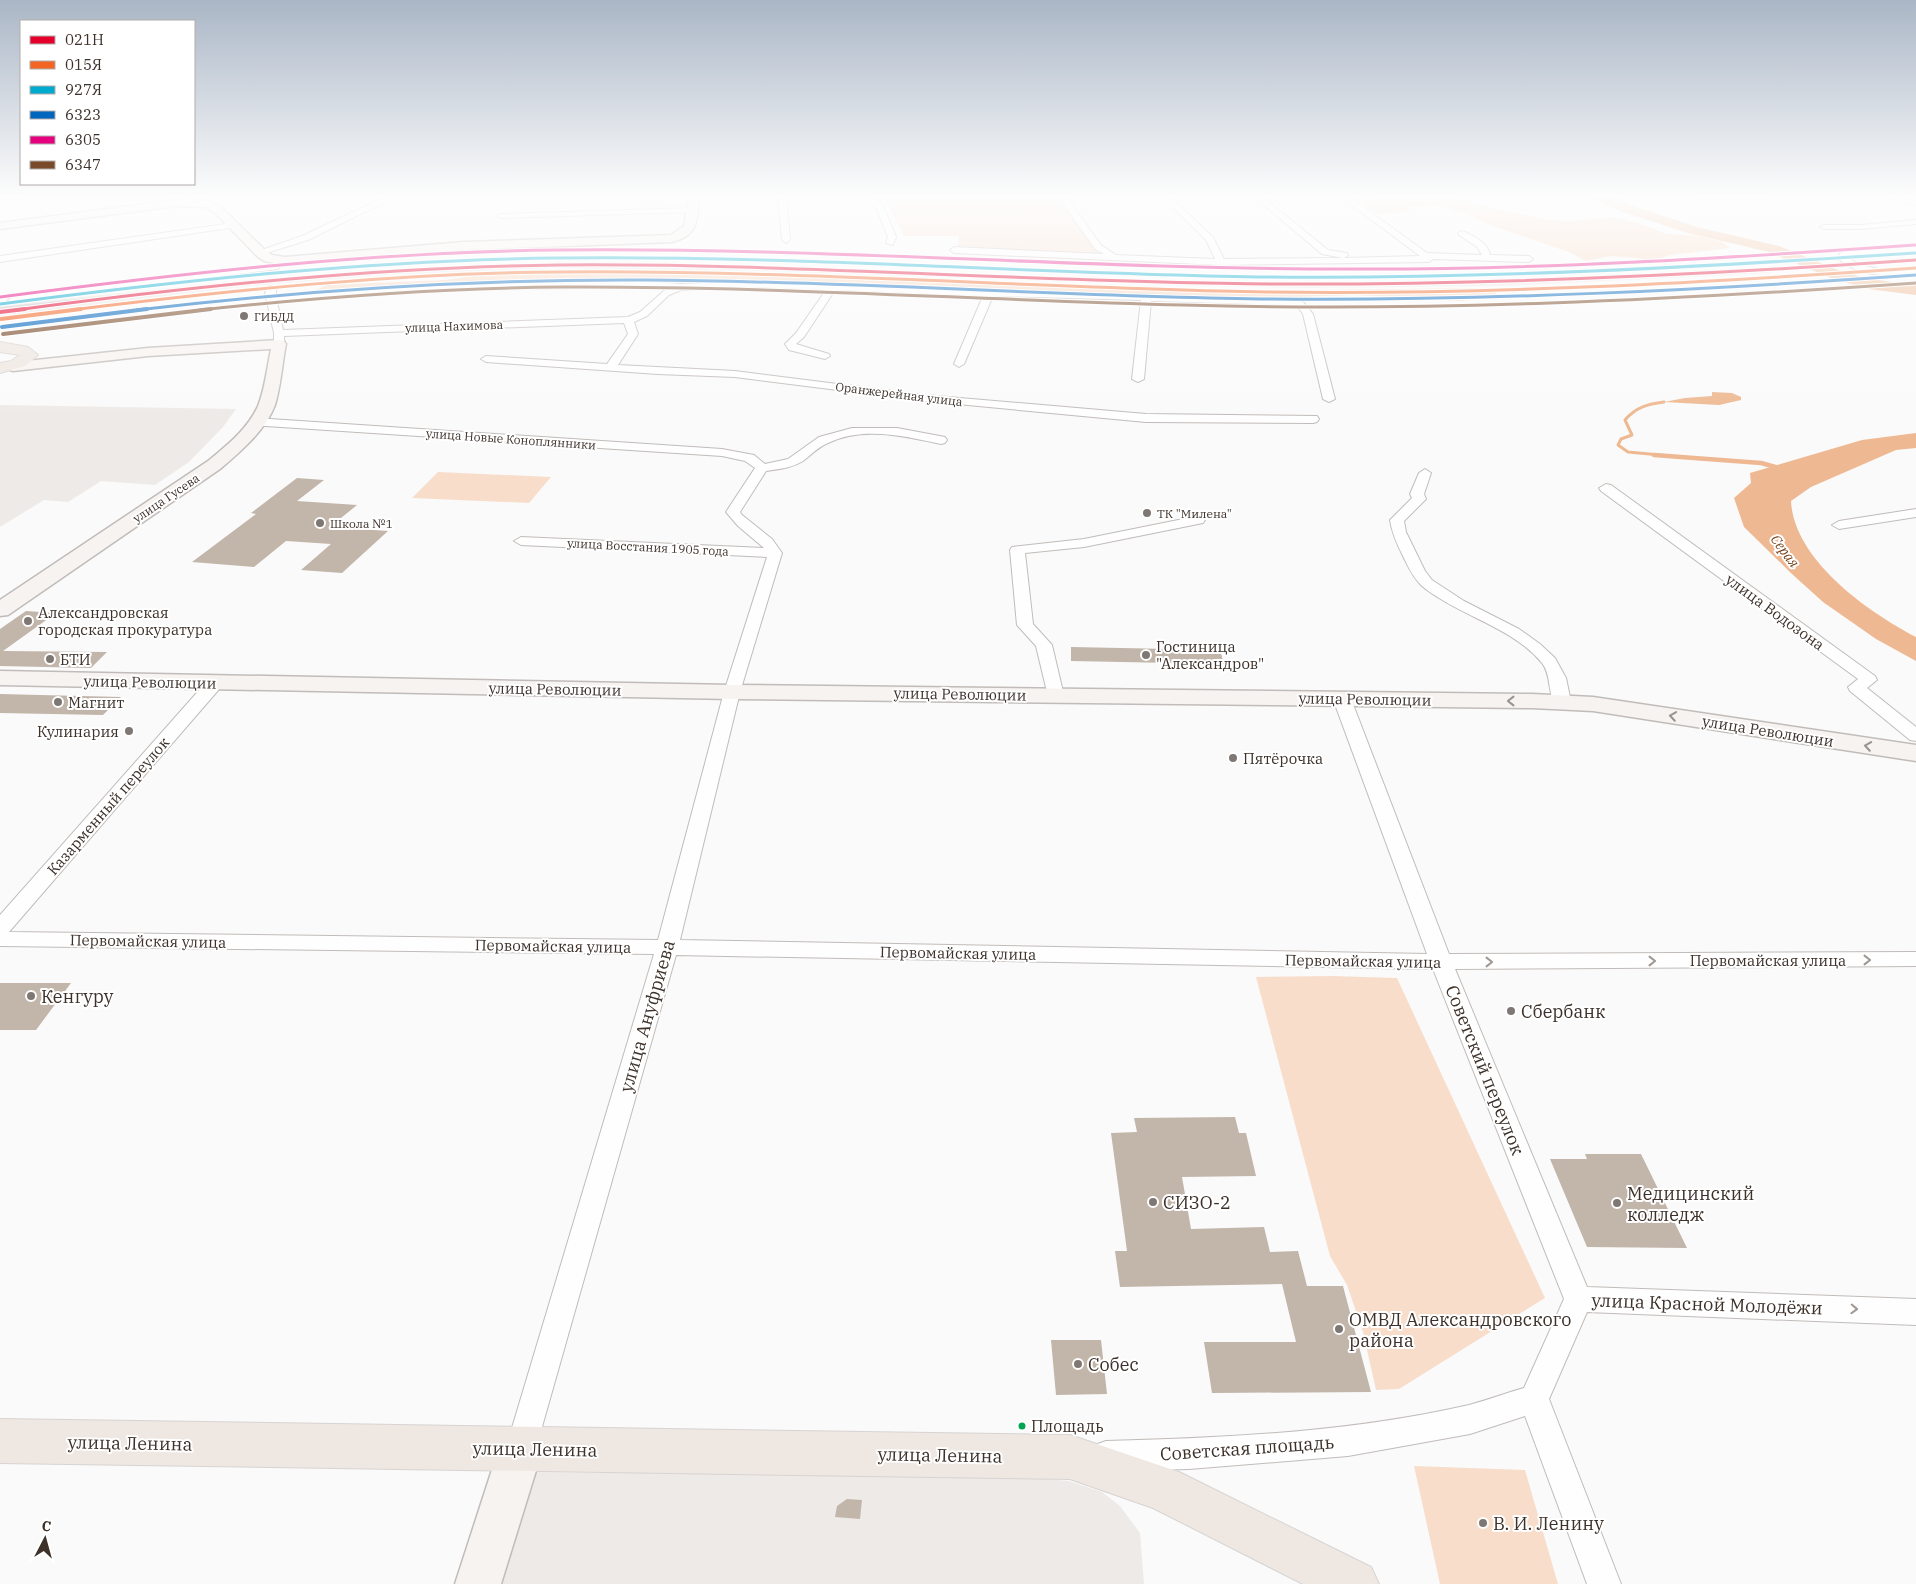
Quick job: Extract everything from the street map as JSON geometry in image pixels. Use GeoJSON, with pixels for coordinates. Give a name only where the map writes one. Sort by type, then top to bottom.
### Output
{"type":"FeatureCollection","features":[{"type":"Feature","properties":{"kind":"main road","name":"улица Нахимова"},"geometry":{"type":"LineString","coordinates":[[148,352],[279,339]]}},
{"type":"Feature","properties":{"kind":"main road","name":"улица Гусева"},"geometry":{"type":"LineString","coordinates":[[0,610],[214,465],[233,449],[266,406],[279,339]]}},
{"type":"Feature","properties":{"kind":"main road"},"geometry":{"type":"LineString","coordinates":[[0,348],[83,353],[148,352]]}},
{"type":"Feature","properties":{"kind":"main road"},"geometry":{"type":"LineString","coordinates":[[7,367],[24,361],[30,355],[23,350]]}},
{"type":"Feature","properties":{"kind":"main road"},"geometry":{"type":"LineString","coordinates":[[7,367],[148,352]]}},
{"type":"Feature","properties":{"kind":"main road","name":"улица Революции"},"geometry":{"type":"LineString","coordinates":[[0,678],[732,692],[1562,702],[1593,704],[1916,753]]}},
{"type":"Feature","properties":{"kind":"main road","name":"улица Ленина"},"geometry":{"type":"LineString","coordinates":[[0,1441],[1070,1457]]}},
{"type":"Feature","properties":{"kind":"main road","name":"улица Ануфриева"},"geometry":{"type":"LineString","coordinates":[[478,1584],[521,1448]]}},
{"type":"Feature","properties":{"kind":"main road","name":"Советская площадь"},"geometry":{"type":"LineString","coordinates":[[1070,1457],[1163,1488],[1354,1584]]}},
{"type":"Feature","properties":{"kind":"street"},"geometry":{"type":"LineString","coordinates":[[13,300],[223,269]]}},
{"type":"Feature","properties":{"kind":"street"},"geometry":{"type":"LineString","coordinates":[[1870,269],[1888,272],[1916,272]]}},
{"type":"Feature","properties":{"kind":"street"},"geometry":{"type":"LineString","coordinates":[[272,300],[400,288],[644,284],[681,287],[750,284],[1300,304],[1308,314],[1329,399]]}},
{"type":"Feature","properties":{"kind":"street"},"geometry":{"type":"LineString","coordinates":[[825,356],[793,348],[790,344],[800,335],[833,286]]}},
{"type":"Feature","properties":{"kind":"street"},"geometry":{"type":"LineString","coordinates":[[611,367],[633,334],[628,320],[645,316],[666,291],[681,287]]}},
{"type":"Feature","properties":{"kind":"street"},"geometry":{"type":"LineString","coordinates":[[271,288],[270,293],[279,339]]}},
{"type":"Feature","properties":{"kind":"street"},"geometry":{"type":"LineString","coordinates":[[959,364],[989,293]]}},
{"type":"Feature","properties":{"kind":"street"},"geometry":{"type":"LineString","coordinates":[[1138,379],[1146,298]]}},
{"type":"Feature","properties":{"kind":"street","name":"улица Нахимова"},"geometry":{"type":"LineString","coordinates":[[279,339],[628,320]]}},
{"type":"Feature","properties":{"kind":"street","name":"Оранжерейная улица"},"geometry":{"type":"LineString","coordinates":[[486,359],[761,376],[925,398],[1137,418],[1313,419]]}},
{"type":"Feature","properties":{"kind":"street","name":"улица Новые Коноплянники"},"geometry":{"type":"LineString","coordinates":[[255,422],[695,451],[737,455],[757,461],[762,468]]}},
{"type":"Feature","properties":{"kind":"street"},"geometry":{"type":"LineString","coordinates":[[775,553],[771,545],[738,520],[733,512],[762,468],[797,460],[810,447],[825,439],[852,432],[899,431],[941,440]]}},
{"type":"Feature","properties":{"kind":"street"},"geometry":{"type":"LineString","coordinates":[[1425,473],[1417,494],[1419,499],[1398,520],[1398,532],[1418,572],[1427,583],[1459,604],[1513,632],[1534,647],[1549,661],[1558,678],[1562,702]]}},
{"type":"Feature","properties":{"kind":"street","name":"улица Водозона"},"geometry":{"type":"LineString","coordinates":[[1606,488],[1869,680],[1856,687],[1916,736]]}},
{"type":"Feature","properties":{"kind":"street"},"geometry":{"type":"LineString","coordinates":[[1839,525],[1916,513]]}},
{"type":"Feature","properties":{"kind":"street"},"geometry":{"type":"LineString","coordinates":[[1056,696],[1044,645],[1024,625],[1017,550],[1084,543],[1198,520]]}},
{"type":"Feature","properties":{"kind":"street","name":"улица Восстания 1905 года"},"geometry":{"type":"LineString","coordinates":[[521,541],[775,553]]}},
{"type":"Feature","properties":{"kind":"street","name":"улица Ануфриева"},"geometry":{"type":"LineString","coordinates":[[521,1448],[667,947],[732,692],[775,553]]}},
{"type":"Feature","properties":{"kind":"street","name":"Казарменный переулок"},"geometry":{"type":"LineString","coordinates":[[0,928],[216,683]]}},
{"type":"Feature","properties":{"kind":"street","name":"Советский переулок"},"geometry":{"type":"LineString","coordinates":[[1342,699],[1441,962],[1578,1299]]}},
{"type":"Feature","properties":{"kind":"street","name":"Первомайская улица"},"geometry":{"type":"LineString","coordinates":[[0,939],[667,947],[1441,962],[1916,959]]}},
{"type":"Feature","properties":{"kind":"street","name":"улица Красной Молодёжи"},"geometry":{"type":"LineString","coordinates":[[1534,1399],[1578,1299],[1916,1312]]}},
{"type":"Feature","properties":{"kind":"street"},"geometry":{"type":"LineString","coordinates":[[1534,1399],[1604,1584]]}},
{"type":"Feature","properties":{"kind":"street","name":"Советская площадь"},"geometry":{"type":"LineString","coordinates":[[1070,1457],[1189,1454],[1348,1442],[1470,1419],[1534,1399]]}},
{"type":"Feature","properties":{"kind":"shaded area"},"geometry":{"type":"Polygon","coordinates":[[[420,269],[531,269],[384,275],[250,286],[0,316],[0,305],[250,280],[420,269]]]}},
{"type":"Feature","properties":{"kind":"shaded area"},"geometry":{"type":"Polygon","coordinates":[[[618,269],[822,269],[1152,280],[1299,282],[1470,280],[1763,269],[1772,273],[1502,286],[1304,288],[766,271],[618,269]]]}},
{"type":"Feature","properties":{"kind":"shaded area"},"geometry":{"type":"Polygon","coordinates":[[[648,272],[1222,291],[1486,288],[1496,292],[1496,295],[1462,301],[1355,295],[1211,300],[878,287],[614,281],[500,283],[286,298],[281,295],[310,293],[327,285],[446,280],[485,274],[648,272]]]}},
{"type":"Feature","properties":{"kind":"shaded area"},"geometry":{"type":"Polygon","coordinates":[[[0,405],[236,409],[223,427],[189,462],[155,485],[101,481],[68,502],[44,500],[0,527],[0,405]]]}},
{"type":"Feature","properties":{"kind":"shaded area"},"geometry":{"type":"Polygon","coordinates":[[[438,472],[551,477],[529,503],[412,498],[438,472]]]}},
{"type":"Feature","properties":{"kind":"shaded area"},"geometry":{"type":"Polygon","coordinates":[[[1332,976],[1397,978],[1545,1298],[1399,1389],[1376,1390],[1363,1332],[1347,1285],[1330,1256],[1256,977],[1332,976]]]}},
{"type":"Feature","properties":{"kind":"shaded area"},"geometry":{"type":"Polygon","coordinates":[[[1414,1466],[1525,1470],[1558,1584],[1440,1584],[1414,1466]]]}},
{"type":"Feature","properties":{"kind":"shaded area"},"geometry":{"type":"Polygon","coordinates":[[[532,1472],[1026,1477],[1069,1481],[1102,1492],[1120,1506],[1140,1533],[1144,1584],[498,1584],[532,1472]]]}},
{"type":"Feature","properties":{"kind":"water"},"geometry":{"type":"Polygon","coordinates":[[[1712,392],[1732,393],[1741,397],[1741,400],[1719,405],[1664,402],[1712,396],[1712,392]]]}},
{"type":"Feature","properties":{"kind":"water"},"geometry":{"type":"Polygon","coordinates":[[[1916,433],[1916,448],[1896,450],[1811,487],[1791,501],[1795,523],[1805,544],[1819,563],[1856,599],[1916,637],[1916,661],[1876,639],[1823,602],[1744,527],[1734,498],[1751,483],[1750,473],[1862,440],[1916,433]]]}},
{"type":"Feature","properties":{"kind":"building","name":"Школа №1"},"geometry":{"type":"Polygon","coordinates":[[[297,478],[324,480],[297,501],[357,505],[330,527],[388,531],[342,573],[301,570],[331,544],[286,541],[254,567],[192,562],[256,514],[251,513],[297,478]]]}},
{"type":"Feature","properties":{"kind":"building","name":"БТИ"},"geometry":{"type":"Polygon","coordinates":[[[26,611],[56,613],[3,651],[107,652],[91,668],[0,666],[0,629],[26,611]]]}},
{"type":"Feature","properties":{"kind":"building","name":"Гостиница \"Александров\""},"geometry":{"type":"Polygon","coordinates":[[[1071,647],[1220,650],[1224,664],[1071,661],[1071,647]]]}},
{"type":"Feature","properties":{"kind":"building","name":"Магнит"},"geometry":{"type":"Polygon","coordinates":[[[0,694],[121,697],[103,715],[0,713],[0,694]]]}},
{"type":"Feature","properties":{"kind":"building","name":"Кенгуру"},"geometry":{"type":"Polygon","coordinates":[[[0,983],[71,983],[36,1030],[0,1030],[0,983]]]}},
{"type":"Feature","properties":{"kind":"building","name":"СИЗО-2"},"geometry":{"type":"Polygon","coordinates":[[[1235,1117],[1239,1133],[1246,1133],[1256,1176],[1182,1177],[1191,1229],[1264,1227],[1270,1252],[1298,1251],[1307,1286],[1343,1286],[1371,1392],[1212,1393],[1204,1342],[1296,1342],[1282,1284],[1120,1287],[1115,1251],[1127,1251],[1111,1133],[1137,1132],[1134,1118],[1235,1117]]]}},
{"type":"Feature","properties":{"kind":"building","name":"Медицинский колледж"},"geometry":{"type":"Polygon","coordinates":[[[1585,1154],[1641,1154],[1687,1248],[1587,1247],[1550,1159],[1587,1159],[1585,1154]]]}},
{"type":"Feature","properties":{"kind":"building","name":"Собес"},"geometry":{"type":"Polygon","coordinates":[[[1051,1340],[1101,1340],[1107,1394],[1056,1395],[1051,1340]]]}},
{"type":"Feature","properties":{"kind":"building"},"geometry":{"type":"Polygon","coordinates":[[[847,1499],[862,1500],[860,1519],[835,1517],[837,1506],[847,1499]]]}},
{"type":"Feature","properties":{"kind":"waterway","name":"Серая"},"geometry":{"type":"LineString","coordinates":[[1822,269],[1869,284],[1916,290]]}},
{"type":"Feature","properties":{"kind":"waterway"},"geometry":{"type":"LineString","coordinates":[[1664,402],[1643,407],[1633,412],[1625,420],[1632,435],[1621,439],[1618,445],[1628,452],[1671,456]]}},
{"type":"Feature","properties":{"kind":"waterway"},"geometry":{"type":"LineString","coordinates":[[1654,455],[1761,463],[1779,468]]}},
{"type":"Feature","properties":{"kind":"railway"},"geometry":{"type":"LineString","coordinates":[[0,308],[220,285]]}},
{"type":"Feature","properties":{"kind":"transit line","name":"6305"},"geometry":{"type":"LineString","coordinates":[[0,297],[139,279],[239,269]]}},
{"type":"Feature","properties":{"kind":"transit line","name":"927Я"},"geometry":{"type":"LineString","coordinates":[[0,304],[208,279],[321,269]]}},
{"type":"Feature","properties":{"kind":"transit line","name":"021Н"},"geometry":{"type":"LineString","coordinates":[[0,312],[139,294],[278,280],[442,269]]}},
{"type":"Feature","properties":{"kind":"transit line","name":"021Н"},"geometry":{"type":"LineString","coordinates":[[823,269],[1270,284],[1513,282],[1785,269]]}},
{"type":"Feature","properties":{"kind":"transit line","name":"927Я"},"geometry":{"type":"LineString","coordinates":[[1009,269],[1270,277],[1431,276],[1635,269]]}},
{"type":"Feature","properties":{"kind":"transit line","name":"6305"},"geometry":{"type":"LineString","coordinates":[[1266,269],[1434,269]]}},
{"type":"Feature","properties":{"kind":"transit line","name":"015Я"},"geometry":{"type":"LineString","coordinates":[[1,319],[279,287],[418,277],[558,272],[736,274],[1182,290],[1352,292],[1593,286],[1901,269]]}},
{"type":"Feature","properties":{"kind":"transit line","name":"6323"},"geometry":{"type":"LineString","coordinates":[[2,327],[141,309],[349,289],[558,280],[736,281],[1093,295],[1352,299],[1593,294],[1755,286],[1916,275]]}},
{"type":"Feature","properties":{"kind":"transit line","name":"6347"},"geometry":{"type":"LineString","coordinates":[[3,334],[142,316],[350,296],[559,287],[737,289],[1182,305],[1352,307],[1594,302],[1916,283]]}},
{"type":"Feature","properties":{"kind":"place","name":"ГИБДД"},"geometry":{"type":"Point","coordinates":[244,316]}},
{"type":"Feature","properties":{"kind":"place","name":"ТК \"Милена\""},"geometry":{"type":"Point","coordinates":[1147,513]}},
{"type":"Feature","properties":{"kind":"place","name":"Школа №1"},"geometry":{"type":"Point","coordinates":[320,523]}},
{"type":"Feature","properties":{"kind":"place","name":"Александровская городская прокуратура"},"geometry":{"type":"Point","coordinates":[28,621]}},
{"type":"Feature","properties":{"kind":"place","name":"Гостиница \"Александров\""},"geometry":{"type":"Point","coordinates":[1146,655]}},
{"type":"Feature","properties":{"kind":"place","name":"БТИ"},"geometry":{"type":"Point","coordinates":[50,659]}},
{"type":"Feature","properties":{"kind":"place","name":"Магнит"},"geometry":{"type":"Point","coordinates":[58,702]}},
{"type":"Feature","properties":{"kind":"place","name":"Кулинария"},"geometry":{"type":"Point","coordinates":[129,731]}},
{"type":"Feature","properties":{"kind":"place","name":"Пятёрочка"},"geometry":{"type":"Point","coordinates":[1233,758]}},
{"type":"Feature","properties":{"kind":"place","name":"Кенгуру"},"geometry":{"type":"Point","coordinates":[31,996]}},
{"type":"Feature","properties":{"kind":"place","name":"Сбербанк"},"geometry":{"type":"Point","coordinates":[1511,1011]}},
{"type":"Feature","properties":{"kind":"place","name":"СИЗО-2"},"geometry":{"type":"Point","coordinates":[1153,1202]}},
{"type":"Feature","properties":{"kind":"place","name":"Медицинский колледж"},"geometry":{"type":"Point","coordinates":[1617,1203]}},
{"type":"Feature","properties":{"kind":"place","name":"ОМВД Александровского района"},"geometry":{"type":"Point","coordinates":[1339,1329]}},
{"type":"Feature","properties":{"kind":"place","name":"Собес"},"geometry":{"type":"Point","coordinates":[1078,1364]}},
{"type":"Feature","properties":{"kind":"place","name":"Площадь"},"geometry":{"type":"Point","coordinates":[1022,1426]}},
{"type":"Feature","properties":{"kind":"place","name":"В. И. Ленину"},"geometry":{"type":"Point","coordinates":[1483,1523]}}]}
